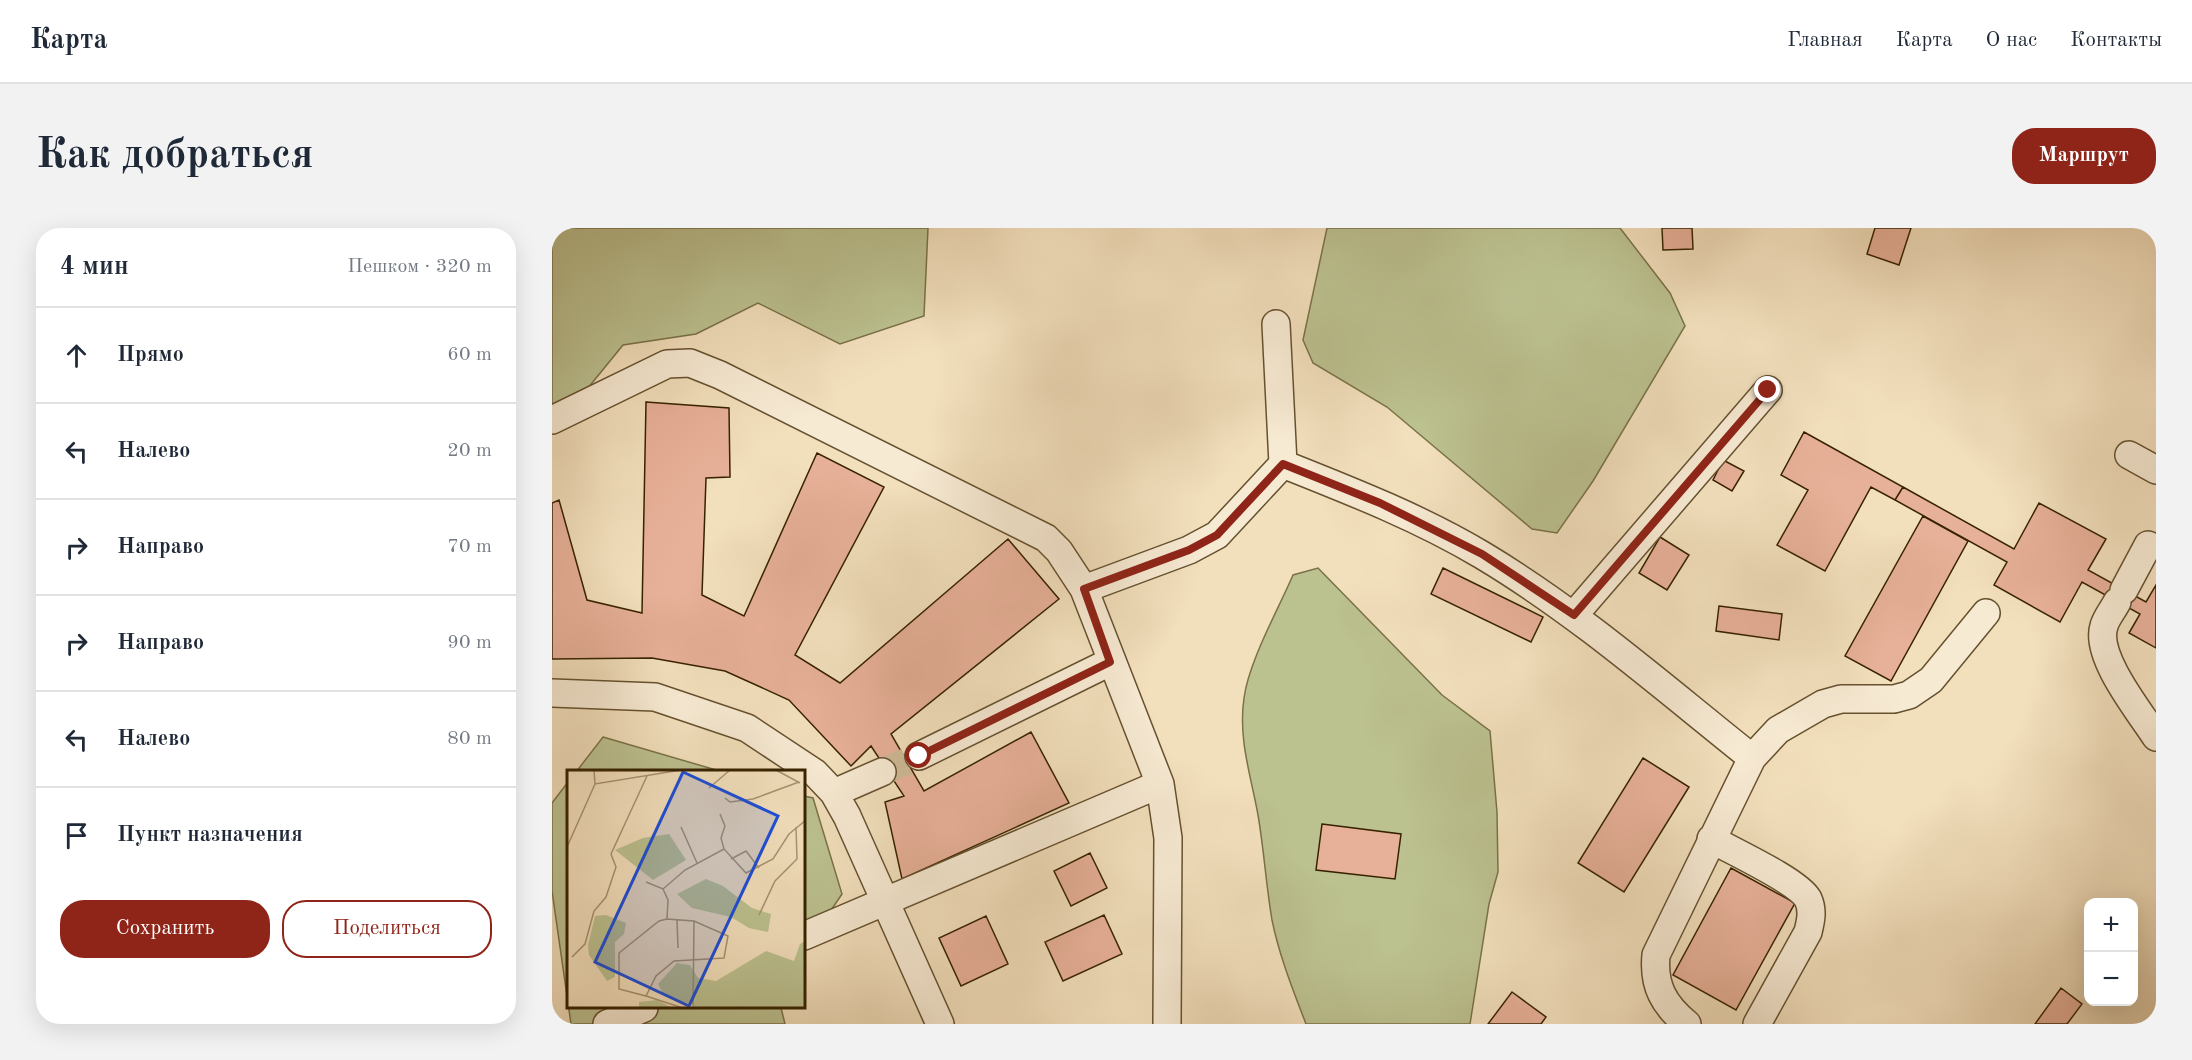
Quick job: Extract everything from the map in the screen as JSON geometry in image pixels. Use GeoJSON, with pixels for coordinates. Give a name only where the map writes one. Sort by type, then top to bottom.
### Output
{"type":"FeatureCollection","features":[{"type":"Feature","properties":{"kind":"lane"},"geometry":{"type":"LineString","coordinates":[[1084,589],[1189,550],[1217,535],[1283,464],[1276,324]]}},
{"type":"Feature","properties":{"kind":"lane"},"geometry":{"type":"LineString","coordinates":[[552,420],[667,364],[690,363],[720,375],[1046,538],[1059,551],[1084,589],[1110,662],[1160,784],[1168,838],[1167,1024]]}},
{"type":"Feature","properties":{"kind":"lane"},"geometry":{"type":"LineString","coordinates":[[1574,615],[1768,390]]}},
{"type":"Feature","properties":{"kind":"lane"},"geometry":{"type":"LineString","coordinates":[[2129,455],[2156,470]]}},
{"type":"Feature","properties":{"kind":"lane"},"geometry":{"type":"LineString","coordinates":[[1283,464],[1380,503],[1482,554],[1574,615],[1752,758]]}},
{"type":"Feature","properties":{"kind":"lane"},"geometry":{"type":"LineString","coordinates":[[2148,545],[2104,626],[2103,648],[2109,663],[2156,737]]}},
{"type":"Feature","properties":{"kind":"lane"},"geometry":{"type":"LineString","coordinates":[[1687,1024],[1665,1002],[1659,991],[1656,979],[1656,955],[1752,758],[1778,730],[1823,704],[1852,698],[1894,699],[1920,689],[1931,680],[1986,613]]}},
{"type":"Feature","properties":{"kind":"lane"},"geometry":{"type":"LineString","coordinates":[[919,756],[1110,662]]}},
{"type":"Feature","properties":{"kind":"lane"},"geometry":{"type":"LineString","coordinates":[[552,693],[655,697],[747,728],[815,772],[834,793],[940,1024]]}},
{"type":"Feature","properties":{"kind":"lane"},"geometry":{"type":"LineString","coordinates":[[834,793],[882,772]]}},
{"type":"Feature","properties":{"kind":"lane"},"geometry":{"type":"LineString","coordinates":[[806,935],[1160,784]]}},
{"type":"Feature","properties":{"kind":"lane"},"geometry":{"type":"LineString","coordinates":[[1711,839],[1799,887],[1810,906],[1812,916],[1808,932],[1757,1024]]}},
{"type":"Feature","properties":{"kind":"lane"},"geometry":{"type":"LineString","coordinates":[[607,1024],[642,1009]]}},
{"type":"Feature","properties":{"kind":"green space"},"geometry":{"type":"Polygon","coordinates":[[[552,228],[928,228],[924,316],[840,344],[758,303],[696,334],[623,345],[579,399],[552,406],[552,228]]]}},
{"type":"Feature","properties":{"kind":"green space"},"geometry":{"type":"Polygon","coordinates":[[[1327,228],[1620,228],[1670,293],[1685,326],[1593,481],[1557,533],[1532,529],[1387,407],[1313,363],[1303,340],[1327,228]]]}},
{"type":"Feature","properties":{"kind":"green space"},"geometry":{"type":"Polygon","coordinates":[[[1318,568],[1442,695],[1490,731],[1497,812],[1498,872],[1489,904],[1470,1024],[1306,1024],[1278,946],[1244,743],[1244,698],[1252,668],[1293,575],[1318,568]]]}},
{"type":"Feature","properties":{"kind":"green space"},"geometry":{"type":"Polygon","coordinates":[[[603,737],[716,770],[578,770],[603,737]]]}},
{"type":"Feature","properties":{"kind":"green space"},"geometry":{"type":"Polygon","coordinates":[[[567,783],[567,996],[552,891],[552,803],[567,783]]]}},
{"type":"Feature","properties":{"kind":"green space"},"geometry":{"type":"Polygon","coordinates":[[[806,796],[813,798],[842,894],[806,947],[806,796]]]}},
{"type":"Feature","properties":{"kind":"green space"},"geometry":{"type":"Polygon","coordinates":[[[569,1009],[781,1009],[785,1024],[571,1024],[569,1009]]]}},
{"type":"Feature","properties":{"kind":"building"},"geometry":{"type":"Polygon","coordinates":[[[1662,228],[1692,228],[1693,249],[1663,250],[1662,228]]]}},
{"type":"Feature","properties":{"kind":"building"},"geometry":{"type":"Polygon","coordinates":[[[1875,228],[1911,228],[1899,265],[1867,254],[1875,228]]]}},
{"type":"Feature","properties":{"kind":"building"},"geometry":{"type":"Polygon","coordinates":[[[646,402],[729,408],[730,477],[706,478],[702,595],[744,616],[817,453],[884,487],[795,655],[840,683],[1008,539],[1059,599],[891,734],[924,791],[1031,732],[1069,803],[902,879],[885,802],[904,796],[871,746],[851,766],[789,700],[725,671],[652,658],[552,659],[552,503],[559,500],[587,600],[642,613],[646,402]]]}},
{"type":"Feature","properties":{"kind":"building"},"geometry":{"type":"Polygon","coordinates":[[[1804,432],[1903,487],[1895,500],[1871,487],[1825,571],[1777,545],[1808,490],[1781,475],[1804,432]]]}},
{"type":"Feature","properties":{"kind":"building"},"geometry":{"type":"Polygon","coordinates":[[[1723,460],[1744,471],[1732,491],[1713,480],[1723,460]]]}},
{"type":"Feature","properties":{"kind":"building"},"geometry":{"type":"Polygon","coordinates":[[[1903,487],[2014,549],[2039,503],[2106,539],[2088,570],[2146,602],[2156,585],[2156,648],[2129,633],[2140,614],[2082,582],[2060,622],[1994,585],[2007,562],[1895,500],[1903,487]]]}},
{"type":"Feature","properties":{"kind":"building"},"geometry":{"type":"Polygon","coordinates":[[[1903,487],[2014,549],[2039,503],[2106,539],[2088,570],[2146,602],[2156,585],[2156,648],[2129,633],[2140,614],[2082,582],[2060,622],[1994,585],[2007,562],[1895,500],[1903,487]]]}},
{"type":"Feature","properties":{"kind":"building"},"geometry":{"type":"Polygon","coordinates":[[[1923,516],[1968,541],[1891,681],[1845,656],[1923,516]]]}},
{"type":"Feature","properties":{"kind":"building"},"geometry":{"type":"Polygon","coordinates":[[[1660,537],[1689,555],[1667,590],[1639,573],[1660,537]]]}},
{"type":"Feature","properties":{"kind":"building"},"geometry":{"type":"Polygon","coordinates":[[[1443,568],[1543,617],[1531,642],[1431,594],[1443,568]]]}},
{"type":"Feature","properties":{"kind":"building"},"geometry":{"type":"Polygon","coordinates":[[[1719,606],[1782,614],[1779,640],[1716,631],[1719,606]]]}},
{"type":"Feature","properties":{"kind":"building"},"geometry":{"type":"Polygon","coordinates":[[[1643,758],[1689,787],[1624,892],[1578,863],[1643,758]]]}},
{"type":"Feature","properties":{"kind":"building"},"geometry":{"type":"Polygon","coordinates":[[[1322,824],[1401,834],[1395,879],[1316,870],[1322,824]]]}},
{"type":"Feature","properties":{"kind":"building"},"geometry":{"type":"Polygon","coordinates":[[[1090,853],[1107,888],[1071,906],[1054,871],[1090,853]]]}},
{"type":"Feature","properties":{"kind":"building"},"geometry":{"type":"Polygon","coordinates":[[[1731,868],[1795,903],[1736,1010],[1673,975],[1731,868]]]}},
{"type":"Feature","properties":{"kind":"building"},"geometry":{"type":"Polygon","coordinates":[[[1104,915],[1122,954],[1063,981],[1045,942],[1104,915]]]}},
{"type":"Feature","properties":{"kind":"building"},"geometry":{"type":"Polygon","coordinates":[[[986,916],[1008,964],[961,986],[939,938],[986,916]]]}},
{"type":"Feature","properties":{"kind":"building"},"geometry":{"type":"Polygon","coordinates":[[[2061,988],[2082,1004],[2067,1024],[2035,1024],[2061,988]]]}},
{"type":"Feature","properties":{"kind":"building"},"geometry":{"type":"Polygon","coordinates":[[[1512,992],[1546,1017],[1541,1024],[1488,1024],[1512,992]]]}},
{"type":"Feature","properties":{"kind":"tunnel"},"geometry":{"type":"LineString","coordinates":[[882,772],[919,756]]}},
{"type":"Feature","properties":{"kind":"route"},"geometry":{"type":"LineString","coordinates":[[919,756],[1110,662],[1084,589],[1189,550],[1217,535],[1283,464],[1380,503],[1482,554],[1574,615],[1768,390]]}}]}
